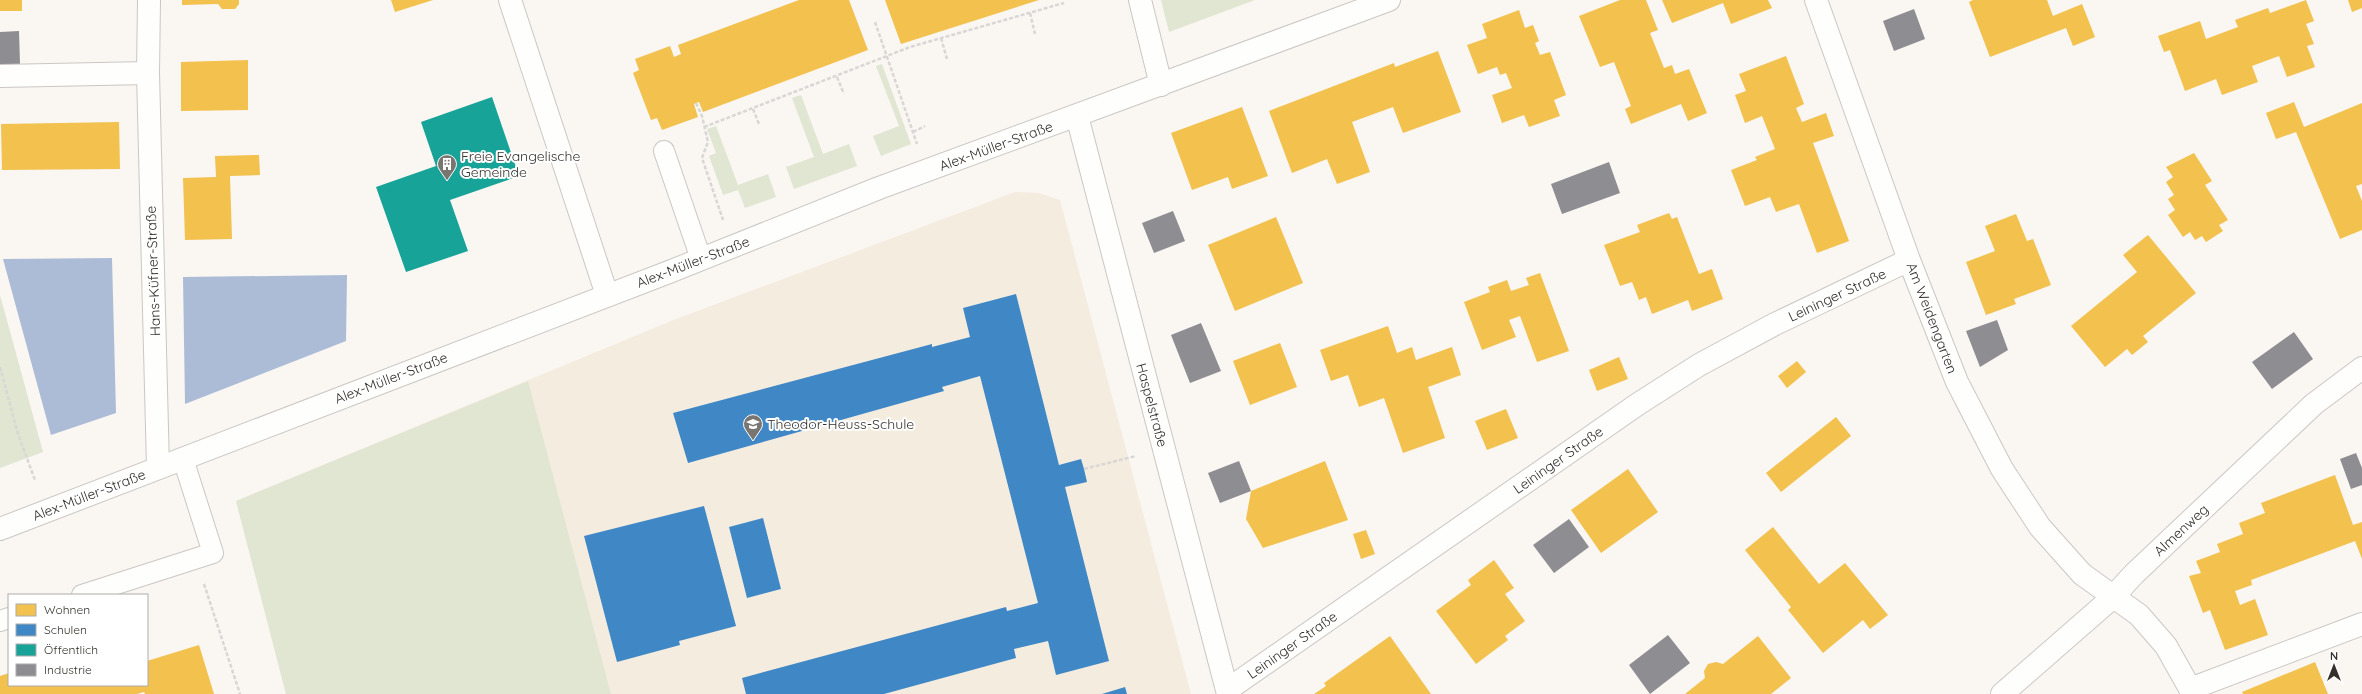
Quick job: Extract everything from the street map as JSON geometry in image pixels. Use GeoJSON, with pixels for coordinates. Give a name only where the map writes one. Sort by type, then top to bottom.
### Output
{"type":"FeatureCollection","features":[{"type":"Feature","properties":{"kind":"street","name":"Hans-Küfner-Straße"},"geometry":{"type":"LineString","coordinates":[[149,0],[148,73],[158,468]]}},
{"type":"Feature","properties":{"kind":"street"},"geometry":{"type":"LineString","coordinates":[[510,0],[607,295]]}},
{"type":"Feature","properties":{"kind":"street"},"geometry":{"type":"LineString","coordinates":[[1140,0],[1161,84]]}},
{"type":"Feature","properties":{"kind":"street","name":"Alex-Müller-Straße"},"geometry":{"type":"LineString","coordinates":[[0,529],[701,259],[879,188],[1389,0]]}},
{"type":"Feature","properties":{"kind":"street","name":"Am Weidengarten"},"geometry":{"type":"LineString","coordinates":[[1816,0],[1909,260],[1957,382],[2002,469],[2040,527],[2082,574],[2112,598],[2139,615],[2166,646],[2191,692]]}},
{"type":"Feature","properties":{"kind":"street"},"geometry":{"type":"LineString","coordinates":[[0,76],[148,73]]}},
{"type":"Feature","properties":{"kind":"street","name":"Haspelstraße"},"geometry":{"type":"LineString","coordinates":[[1076,116],[1227,692]]}},
{"type":"Feature","properties":{"kind":"street","name":"Leininger Straße"},"geometry":{"type":"LineString","coordinates":[[1227,692],[1638,404],[1698,365],[1775,324],[1909,260]]}},
{"type":"Feature","properties":{"kind":"street","name":"Almenweg"},"geometry":{"type":"LineString","coordinates":[[2002,694],[2112,598],[2134,574],[2314,404],[2362,368]]}},
{"type":"Feature","properties":{"kind":"street"},"geometry":{"type":"LineString","coordinates":[[2191,692],[2362,624]]}},
{"type":"Feature","properties":{"kind":"lane"},"geometry":{"type":"LineString","coordinates":[[664,151],[701,259]]}},
{"type":"Feature","properties":{"kind":"lane"},"geometry":{"type":"LineString","coordinates":[[85,594],[213,554],[184,459]]}},
{"type":"Feature","properties":{"kind":"path"},"geometry":{"type":"LineString","coordinates":[[704,127],[887,58],[910,47],[1064,3]]}},
{"type":"Feature","properties":{"kind":"path"},"geometry":{"type":"LineString","coordinates":[[1030,13],[1035,34]]}},
{"type":"Feature","properties":{"kind":"path"},"geometry":{"type":"LineString","coordinates":[[875,22],[918,145]]}},
{"type":"Feature","properties":{"kind":"path"},"geometry":{"type":"LineString","coordinates":[[941,38],[947,59]]}},
{"type":"Feature","properties":{"kind":"path"},"geometry":{"type":"LineString","coordinates":[[837,77],[844,94]]}},
{"type":"Feature","properties":{"kind":"path"},"geometry":{"type":"LineString","coordinates":[[696,103],[708,142],[702,158],[725,226]]}},
{"type":"Feature","properties":{"kind":"path"},"geometry":{"type":"LineString","coordinates":[[753,109],[759,124]]}},
{"type":"Feature","properties":{"kind":"path"},"geometry":{"type":"LineString","coordinates":[[913,132],[925,126]]}},
{"type":"Feature","properties":{"kind":"path"},"geometry":{"type":"LineString","coordinates":[[0,367],[18,434],[35,480]]}},
{"type":"Feature","properties":{"kind":"path"},"geometry":{"type":"LineString","coordinates":[[1084,470],[1140,455]]}},
{"type":"Feature","properties":{"kind":"path"},"geometry":{"type":"LineString","coordinates":[[196,559],[240,694]]}},
{"type":"Feature","properties":{"kind":"shaded area","name":"Theodor-Heuss-Schule"},"geometry":{"type":"Polygon","coordinates":[[[1015,192],[1039,193],[1060,200],[1191,694],[286,694],[236,501],[671,321],[1015,192]]]}},
{"type":"Feature","properties":{"kind":"green space"},"geometry":{"type":"Polygon","coordinates":[[[1161,0],[1255,0],[1169,32],[1161,0]]]}},
{"type":"Feature","properties":{"kind":"green space"},"geometry":{"type":"Polygon","coordinates":[[[882,64],[911,144],[881,156],[873,136],[899,126],[876,66],[882,64]]]}},
{"type":"Feature","properties":{"kind":"green space"},"geometry":{"type":"Polygon","coordinates":[[[801,95],[823,154],[849,144],[857,166],[794,189],[786,167],[814,157],[792,98],[801,95]]]}},
{"type":"Feature","properties":{"kind":"green space"},"geometry":{"type":"Polygon","coordinates":[[[716,126],[738,185],[768,174],[776,197],[745,208],[738,190],[723,195],[709,156],[716,153],[707,129],[716,126]]]}},
{"type":"Feature","properties":{"kind":"green space"},"geometry":{"type":"Polygon","coordinates":[[[0,295],[43,452],[0,468],[0,295]]]}},
{"type":"Feature","properties":{"kind":"green space"},"geometry":{"type":"Polygon","coordinates":[[[528,381],[611,694],[286,694],[236,501],[528,381]]]}},
{"type":"Feature","properties":{"kind":"water"},"geometry":{"type":"Polygon","coordinates":[[[112,258],[116,413],[51,435],[3,259],[112,258]]]}},
{"type":"Feature","properties":{"kind":"water"},"geometry":{"type":"Polygon","coordinates":[[[347,275],[346,341],[185,404],[183,277],[347,275]]]}},
{"type":"Feature","properties":{"kind":"building: Wohnen"},"geometry":{"type":"Polygon","coordinates":[[[0,0],[22,0],[22,11],[0,11],[0,0]]]}},
{"type":"Feature","properties":{"kind":"building: Wohnen"},"geometry":{"type":"Polygon","coordinates":[[[182,0],[239,0],[239,4],[235,9],[222,9],[218,4],[182,5],[182,0]]]}},
{"type":"Feature","properties":{"kind":"building: Wohnen"},"geometry":{"type":"Polygon","coordinates":[[[391,0],[433,0],[395,12],[391,0]]]}},
{"type":"Feature","properties":{"kind":"building: Wohnen"},"geometry":{"type":"Polygon","coordinates":[[[799,0],[849,0],[868,50],[703,112],[699,102],[696,103],[694,104],[698,117],[662,130],[657,118],[651,120],[633,73],[639,70],[635,59],[670,46],[674,57],[681,54],[678,45],[799,0]]]}},
{"type":"Feature","properties":{"kind":"building: Wohnen"},"geometry":{"type":"Polygon","coordinates":[[[885,0],[1039,0],[901,44],[885,0]]]}},
{"type":"Feature","properties":{"kind":"building: Wohnen"},"geometry":{"type":"Polygon","coordinates":[[[1620,0],[1646,0],[1658,30],[1650,33],[1664,68],[1672,65],[1675,74],[1689,69],[1707,113],[1688,121],[1681,104],[1631,124],[1625,109],[1631,106],[1614,62],[1600,67],[1579,16],[1620,0]]]}},
{"type":"Feature","properties":{"kind":"building: Wohnen"},"geometry":{"type":"Polygon","coordinates":[[[1662,0],[1768,0],[1772,8],[1731,24],[1723,3],[1672,23],[1662,0]]]}},
{"type":"Feature","properties":{"kind":"building: Wohnen"},"geometry":{"type":"Polygon","coordinates":[[[1973,0],[2047,0],[2053,16],[2082,4],[2095,37],[2073,46],[2066,28],[1990,57],[1969,2],[1973,0]]]}},
{"type":"Feature","properties":{"kind":"building: Wohnen"},"geometry":{"type":"Polygon","coordinates":[[[2306,0],[2314,21],[2306,24],[2314,44],[2307,46],[2315,67],[2287,77],[2279,56],[2252,66],[2258,82],[2222,95],[2216,79],[2185,91],[2170,50],[2164,52],[2158,36],[2200,21],[2206,39],[2238,27],[2235,20],[2268,8],[2270,13],[2306,0]]]}},
{"type":"Feature","properties":{"kind":"building: Wohnen"},"geometry":{"type":"Polygon","coordinates":[[[2348,0],[2362,0],[2362,8],[2352,12],[2348,0]]]}},
{"type":"Feature","properties":{"kind":"building: Wohnen"},"geometry":{"type":"Polygon","coordinates":[[[1519,10],[1525,28],[1533,25],[1539,41],[1535,43],[1540,55],[1550,52],[1566,95],[1554,100],[1560,116],[1529,127],[1524,115],[1502,123],[1492,95],[1512,88],[1506,73],[1500,75],[1497,67],[1478,74],[1467,45],[1487,38],[1482,24],[1519,10]]]}},
{"type":"Feature","properties":{"kind":"building: Wohnen"},"geometry":{"type":"Polygon","coordinates":[[[1438,51],[1461,112],[1403,133],[1393,107],[1352,122],[1370,172],[1337,184],[1327,159],[1292,173],[1269,111],[1394,63],[1395,67],[1438,51]]]}},
{"type":"Feature","properties":{"kind":"building: Wohnen"},"geometry":{"type":"Polygon","coordinates":[[[1786,56],[1804,104],[1796,108],[1802,122],[1826,113],[1834,136],[1813,143],[1849,241],[1817,253],[1799,204],[1776,212],[1770,197],[1745,206],[1731,170],[1757,160],[1755,157],[1775,149],[1762,116],[1745,123],[1735,95],[1746,91],[1739,74],[1786,56]]]}},
{"type":"Feature","properties":{"kind":"building: Wohnen"},"geometry":{"type":"Polygon","coordinates":[[[248,60],[248,110],[181,111],[181,62],[248,60]]]}},
{"type":"Feature","properties":{"kind":"building: Wohnen"},"geometry":{"type":"Polygon","coordinates":[[[2294,102],[2304,127],[2362,103],[2362,184],[2356,186],[2362,201],[2362,230],[2340,239],[2296,132],[2276,139],[2266,113],[2294,102]]]}},
{"type":"Feature","properties":{"kind":"building: Wohnen"},"geometry":{"type":"Polygon","coordinates":[[[1242,107],[1268,176],[1232,189],[1228,177],[1192,190],[1171,133],[1242,107]]]}},
{"type":"Feature","properties":{"kind":"building: Wohnen"},"geometry":{"type":"Polygon","coordinates":[[[119,122],[120,169],[2,170],[1,124],[119,122]]]}},
{"type":"Feature","properties":{"kind":"building: Wohnen"},"geometry":{"type":"Polygon","coordinates":[[[2194,153],[2212,181],[2205,185],[2228,220],[2219,225],[2223,231],[2206,242],[2202,236],[2195,240],[2190,232],[2183,237],[2168,215],[2175,210],[2168,199],[2174,195],[2166,182],[2173,177],[2166,167],[2194,153]]]}},
{"type":"Feature","properties":{"kind":"building: Wohnen"},"geometry":{"type":"Polygon","coordinates":[[[259,155],[260,175],[230,176],[232,239],[185,240],[183,178],[216,177],[215,156],[259,155]]]}},
{"type":"Feature","properties":{"kind":"building: Wohnen"},"geometry":{"type":"Polygon","coordinates":[[[1669,213],[1672,219],[1677,217],[1699,274],[1712,269],[1723,299],[1692,311],[1688,300],[1652,314],[1646,297],[1639,300],[1632,282],[1620,286],[1604,245],[1640,232],[1637,225],[1669,213]]]}},
{"type":"Feature","properties":{"kind":"building: Wohnen"},"geometry":{"type":"Polygon","coordinates":[[[2016,214],[2027,241],[2033,239],[2051,285],[2014,299],[2016,304],[1986,315],[1966,262],[1995,251],[1985,226],[2016,214]]]}},
{"type":"Feature","properties":{"kind":"building: Wohnen"},"geometry":{"type":"Polygon","coordinates":[[[1276,217],[1303,283],[1235,311],[1208,245],[1276,217]]]}},
{"type":"Feature","properties":{"kind":"building: Wohnen"},"geometry":{"type":"Polygon","coordinates":[[[2148,235],[2196,293],[2143,336],[2148,342],[2132,355],[2127,349],[2105,367],[2071,326],[2137,272],[2123,255],[2148,235]]]}},
{"type":"Feature","properties":{"kind":"building: Wohnen"},"geometry":{"type":"Polygon","coordinates":[[[1540,273],[1569,351],[1537,362],[1520,316],[1509,320],[1516,337],[1482,350],[1464,302],[1490,292],[1488,287],[1507,280],[1511,291],[1529,285],[1526,278],[1540,273]]]}},
{"type":"Feature","properties":{"kind":"building: Wohnen"},"geometry":{"type":"Polygon","coordinates":[[[1388,326],[1397,353],[1412,347],[1416,360],[1452,347],[1461,375],[1428,387],[1445,438],[1403,453],[1384,398],[1359,407],[1348,375],[1331,381],[1320,350],[1388,326]]]}},
{"type":"Feature","properties":{"kind":"building: Wohnen"},"geometry":{"type":"Polygon","coordinates":[[[1280,343],[1297,387],[1250,405],[1233,361],[1280,343]]]}},
{"type":"Feature","properties":{"kind":"building: Wohnen"},"geometry":{"type":"Polygon","coordinates":[[[1619,357],[1628,379],[1597,391],[1589,370],[1619,357]]]}},
{"type":"Feature","properties":{"kind":"building: Wohnen"},"geometry":{"type":"Polygon","coordinates":[[[1797,361],[1806,372],[1787,388],[1778,376],[1797,361]]]}},
{"type":"Feature","properties":{"kind":"building: Wohnen"},"geometry":{"type":"Polygon","coordinates":[[[1506,409],[1518,438],[1487,450],[1475,421],[1506,409]]]}},
{"type":"Feature","properties":{"kind":"building: Wohnen"},"geometry":{"type":"Polygon","coordinates":[[[1836,417],[1851,436],[1781,492],[1766,473],[1836,417]]]}},
{"type":"Feature","properties":{"kind":"building: Wohnen"},"geometry":{"type":"Polygon","coordinates":[[[1325,461],[1348,520],[1263,548],[1246,519],[1251,491],[1325,461]]]}},
{"type":"Feature","properties":{"kind":"building: Wohnen"},"geometry":{"type":"Polygon","coordinates":[[[1628,469],[1658,512],[1601,553],[1571,510],[1628,469]]]}},
{"type":"Feature","properties":{"kind":"building: Wohnen"},"geometry":{"type":"Polygon","coordinates":[[[2335,475],[2353,525],[2362,522],[2362,559],[2355,541],[2251,580],[2252,585],[2235,591],[2240,605],[2255,599],[2268,635],[2225,650],[2210,610],[2203,613],[2189,576],[2201,573],[2196,561],[2220,552],[2217,544],[2243,534],[2239,523],[2265,513],[2261,503],[2335,475]]]}},
{"type":"Feature","properties":{"kind":"building: Wohnen"},"geometry":{"type":"Polygon","coordinates":[[[1773,527],[1819,584],[1845,563],[1888,615],[1870,629],[1863,620],[1823,653],[1788,610],[1791,607],[1745,550],[1773,527]]]}},
{"type":"Feature","properties":{"kind":"building: Wohnen"},"geometry":{"type":"Polygon","coordinates":[[[1366,530],[1375,554],[1361,559],[1353,534],[1366,530]]]}},
{"type":"Feature","properties":{"kind":"building: Wohnen"},"geometry":{"type":"Polygon","coordinates":[[[1494,560],[1514,588],[1505,594],[1525,621],[1505,636],[1508,640],[1476,664],[1436,611],[1471,585],[1468,580],[1494,560]]]}},
{"type":"Feature","properties":{"kind":"building: Wohnen"},"geometry":{"type":"Polygon","coordinates":[[[1390,636],[1431,694],[1314,694],[1326,686],[1324,683],[1390,636]]]}},
{"type":"Feature","properties":{"kind":"building: Wohnen"},"geometry":{"type":"Polygon","coordinates":[[[1758,636],[1791,678],[1771,694],[1685,694],[1705,678],[1704,671],[1708,664],[1716,662],[1723,664],[1758,636]]]}},
{"type":"Feature","properties":{"kind":"building: Wohnen"},"geometry":{"type":"Polygon","coordinates":[[[199,645],[214,694],[145,694],[144,692],[137,694],[0,694],[0,676],[8,673],[8,686],[148,686],[148,661],[199,645]]]}},
{"type":"Feature","properties":{"kind":"building: Wohnen"},"geometry":{"type":"Polygon","coordinates":[[[2315,662],[2328,694],[2243,694],[2242,692],[2315,662]]]}},
{"type":"Feature","properties":{"kind":"building: Schulen"},"geometry":{"type":"Polygon","coordinates":[[[1016,294],[1059,465],[1081,459],[1084,469],[1087,482],[1065,487],[1109,661],[1056,675],[1048,641],[1014,649],[1016,658],[884,694],[746,694],[742,678],[1006,607],[1007,611],[1038,603],[980,376],[942,387],[944,391],[688,463],[673,413],[932,344],[932,347],[970,337],[963,308],[1016,294]]]}},
{"type":"Feature","properties":{"kind":"building: Schulen"},"geometry":{"type":"Polygon","coordinates":[[[704,506],[736,626],[679,641],[680,645],[617,662],[584,536],[704,506]]]}},
{"type":"Feature","properties":{"kind":"building: Schulen"},"geometry":{"type":"Polygon","coordinates":[[[763,518],[781,589],[747,598],[729,527],[763,518]]]}},
{"type":"Feature","properties":{"kind":"building: Schulen"},"geometry":{"type":"Polygon","coordinates":[[[1125,687],[1127,694],[1102,694],[1125,687]]]}},
{"type":"Feature","properties":{"kind":"building: Öffentlich","name":"Freie Evangelische Gemeinde"},"geometry":{"type":"Polygon","coordinates":[[[492,97],[519,176],[450,200],[468,251],[406,272],[376,187],[436,166],[421,122],[492,97]]]}},
{"type":"Feature","properties":{"kind":"building: Industrie"},"geometry":{"type":"Polygon","coordinates":[[[1914,9],[1925,39],[1894,51],[1883,21],[1914,9]]]}},
{"type":"Feature","properties":{"kind":"building: Industrie"},"geometry":{"type":"Polygon","coordinates":[[[19,31],[20,64],[0,65],[0,32],[19,31]]]}},
{"type":"Feature","properties":{"kind":"building: Industrie"},"geometry":{"type":"Polygon","coordinates":[[[1609,162],[1620,193],[1562,214],[1551,184],[1609,162]]]}},
{"type":"Feature","properties":{"kind":"building: Industrie"},"geometry":{"type":"Polygon","coordinates":[[[1173,211],[1185,241],[1154,253],[1142,223],[1173,211]]]}},
{"type":"Feature","properties":{"kind":"building: Industrie"},"geometry":{"type":"Polygon","coordinates":[[[1997,320],[2008,350],[1980,367],[1966,331],[1997,320]]]}},
{"type":"Feature","properties":{"kind":"building: Industrie"},"geometry":{"type":"Polygon","coordinates":[[[1201,323],[1221,371],[1190,383],[1171,335],[1201,323]]]}},
{"type":"Feature","properties":{"kind":"building: Industrie"},"geometry":{"type":"Polygon","coordinates":[[[2294,332],[2313,359],[2272,389],[2252,362],[2294,332]]]}},
{"type":"Feature","properties":{"kind":"building: Industrie"},"geometry":{"type":"Polygon","coordinates":[[[2356,453],[2362,468],[2362,485],[2351,489],[2340,459],[2356,453]]]}},
{"type":"Feature","properties":{"kind":"building: Industrie"},"geometry":{"type":"Polygon","coordinates":[[[1239,461],[1251,491],[1220,503],[1208,473],[1239,461]]]}},
{"type":"Feature","properties":{"kind":"building: Industrie"},"geometry":{"type":"Polygon","coordinates":[[[1569,519],[1589,547],[1554,573],[1533,545],[1569,519]]]}},
{"type":"Feature","properties":{"kind":"building: Industrie"},"geometry":{"type":"Polygon","coordinates":[[[1668,635],[1690,663],[1650,694],[1629,665],[1668,635]]]}},
{"type":"Feature","properties":{"kind":"place","name":"Freie Evangelische Gemeinde"},"geometry":{"type":"Point","coordinates":[447,181]}},
{"type":"Feature","properties":{"kind":"place","name":"Theodor-Heuss-Schule"},"geometry":{"type":"Point","coordinates":[753,441]}}]}
